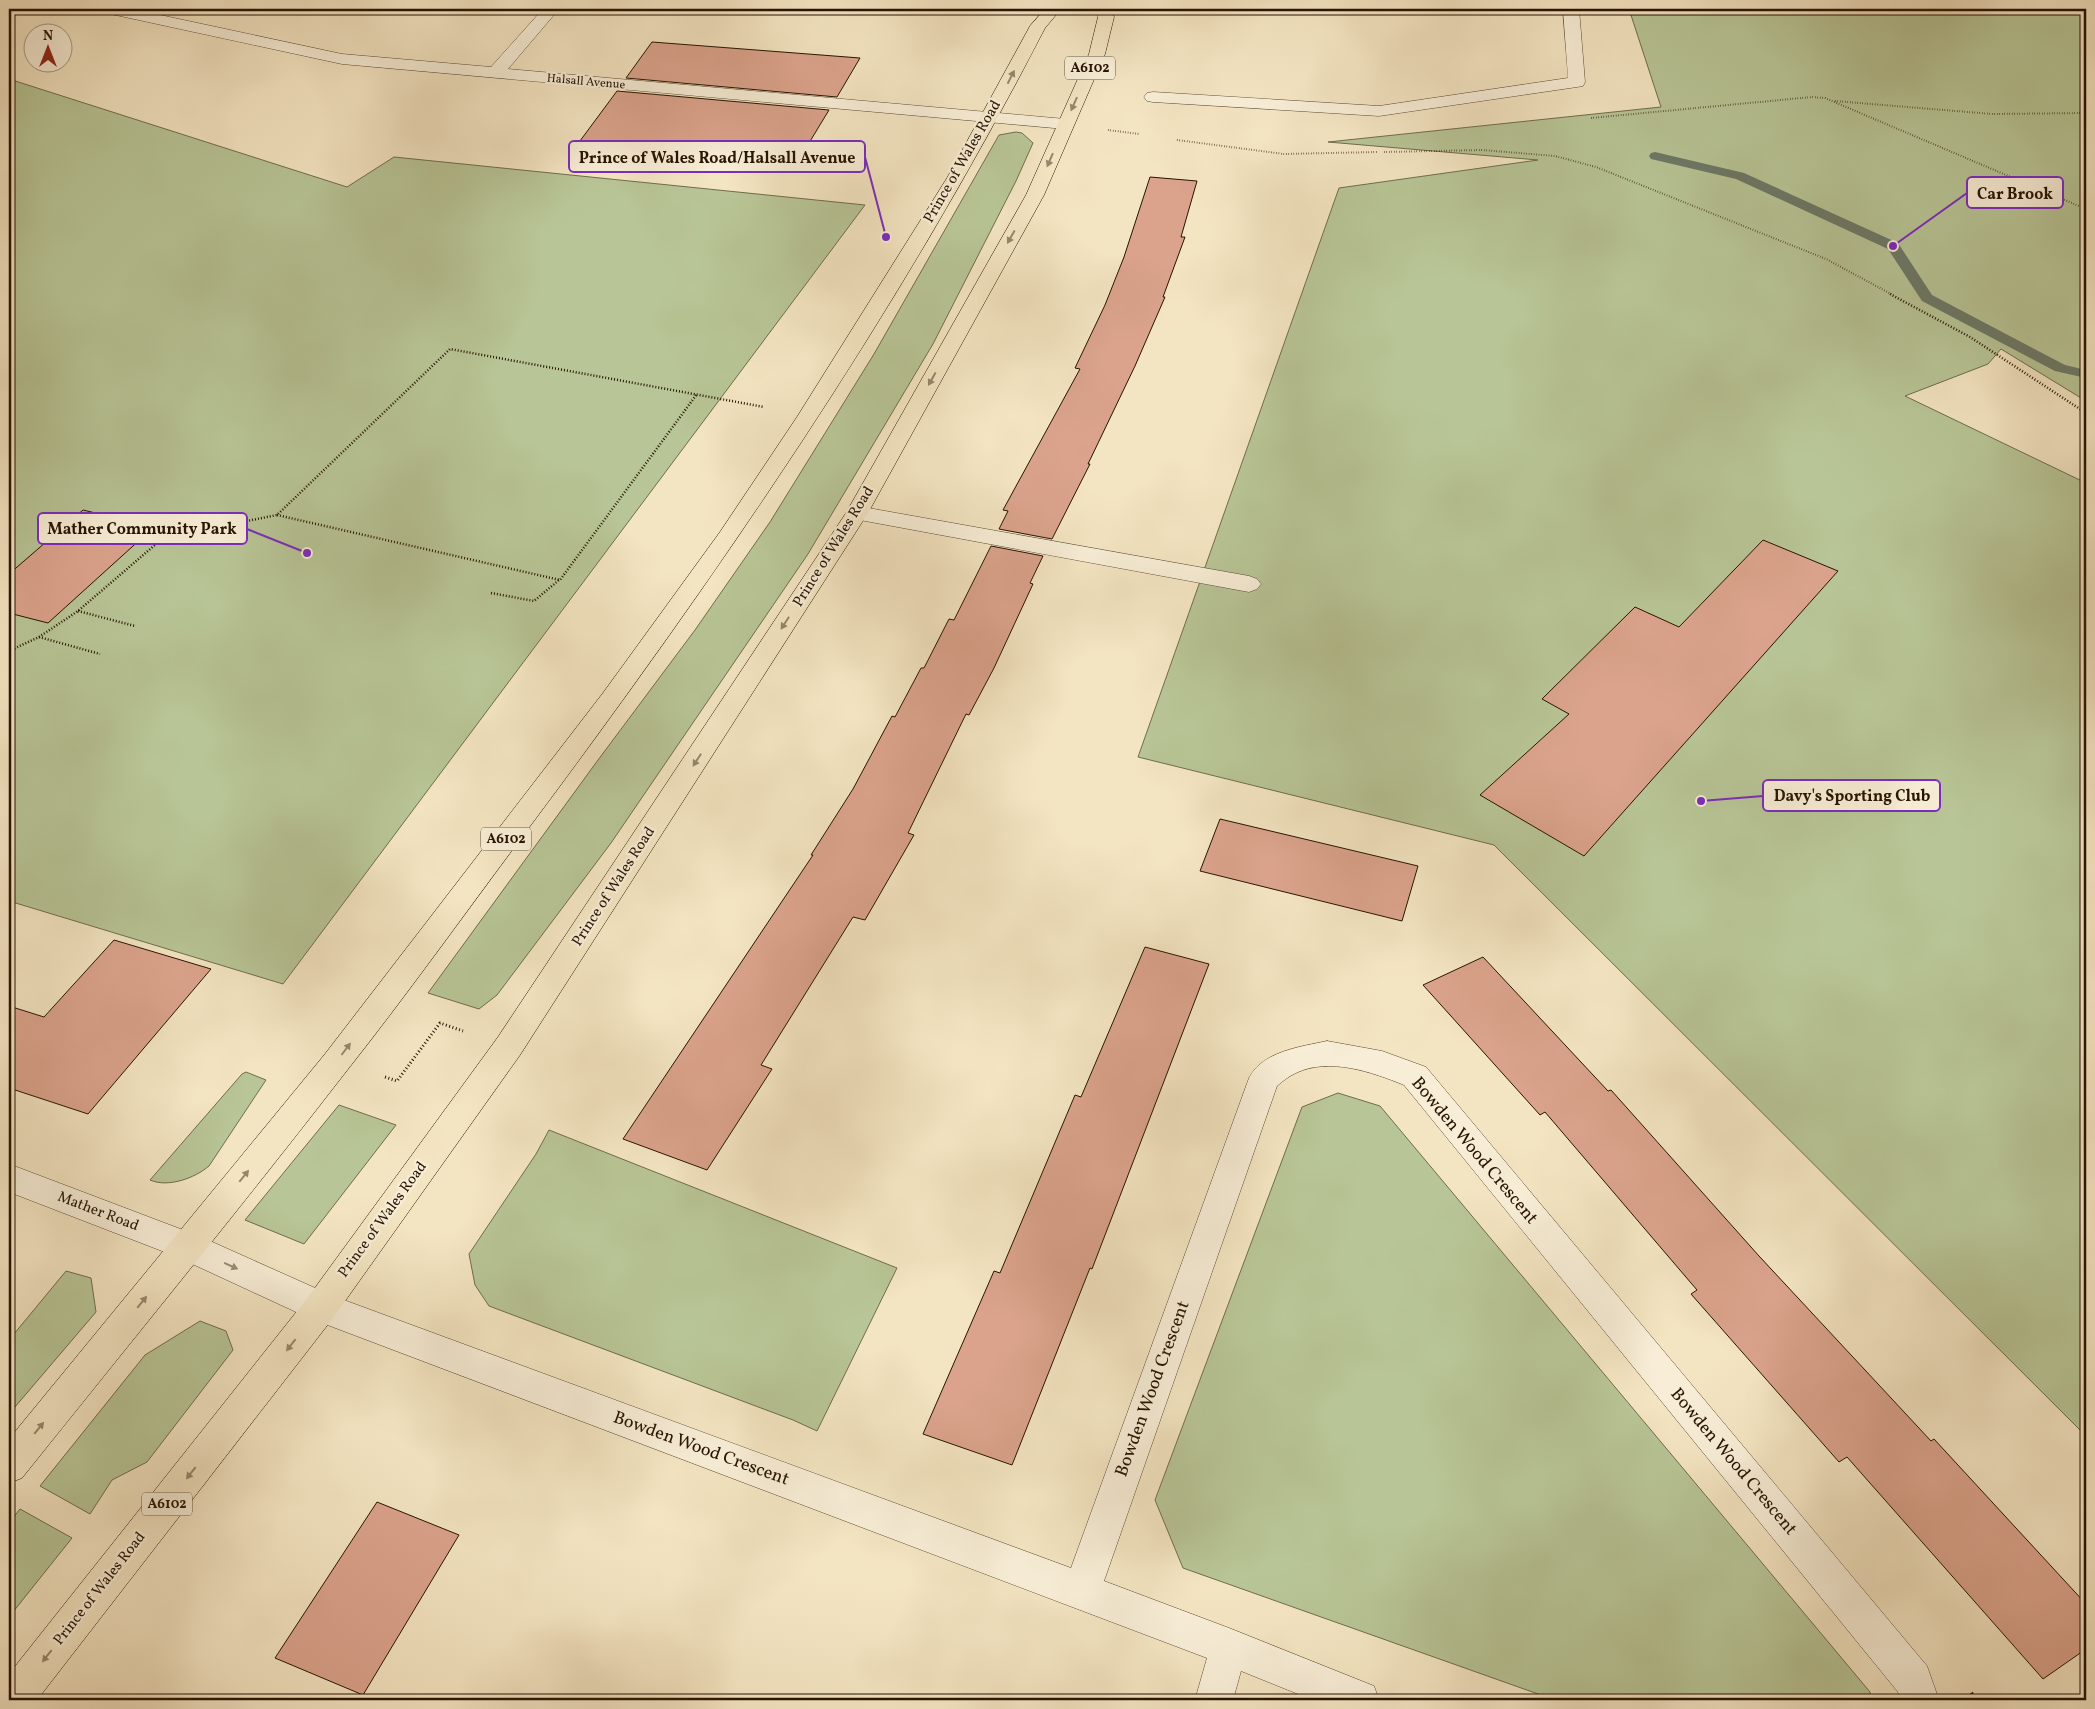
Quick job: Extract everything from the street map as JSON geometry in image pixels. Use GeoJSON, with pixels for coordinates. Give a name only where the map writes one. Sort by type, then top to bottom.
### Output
{"type":"FeatureCollection","features":[{"type":"Feature","properties":{"kind":"highway","name":"Prince of Wales Road"},"geometry":{"type":"LineString","coordinates":[[9,1466],[336,1063],[600,715],[728,537],[808,417],[956,178],[1038,26],[1053,9]]}},
{"type":"Feature","properties":{"kind":"highway","name":"Prince of Wales Road"},"geometry":{"type":"LineString","coordinates":[[13,1700],[321,1307],[510,1046],[857,513],[1035,195],[1097,54],[1106,17],[1103,9]]}},
{"type":"Feature","properties":{"kind":"street","name":"Halsall Avenue"},"geometry":{"type":"LineString","coordinates":[[111,9],[342,59],[1065,124]]}},
{"type":"Feature","properties":{"kind":"street"},"geometry":{"type":"LineString","coordinates":[[494,74],[551,9]]}},
{"type":"Feature","properties":{"kind":"street"},"geometry":{"type":"LineString","coordinates":[[1153,97],[1379,111],[1577,82],[1571,9]]}},
{"type":"Feature","properties":{"kind":"street"},"geometry":{"type":"LineString","coordinates":[[857,513],[1249,584]]}},
{"type":"Feature","properties":{"kind":"street","name":"Bowden Wood Crescent"},"geometry":{"type":"LineString","coordinates":[[1082,1591],[1264,1078],[1288,1062],[1327,1053],[1382,1064],[1415,1076],[1913,1680],[1920,1700]]}},
{"type":"Feature","properties":{"kind":"street","name":"Mather Road"},"geometry":{"type":"LineString","coordinates":[[9,1178],[187,1246],[321,1307]]}},
{"type":"Feature","properties":{"kind":"street","name":"Bowden Wood Crescent"},"geometry":{"type":"LineString","coordinates":[[321,1307],[1082,1591],[1229,1647],[1360,1700]]}},
{"type":"Feature","properties":{"kind":"street"},"geometry":{"type":"LineString","coordinates":[[1214,1700],[1229,1647]]}},
{"type":"Feature","properties":{"kind":"path"},"geometry":{"type":"LineString","coordinates":[[1584,119],[1812,97],[1832,101],[1954,112],[2059,115],[2086,113]]}},
{"type":"Feature","properties":{"kind":"path"},"geometry":{"type":"LineString","coordinates":[[1832,101],[2086,209]]}},
{"type":"Feature","properties":{"kind":"path"},"geometry":{"type":"LineString","coordinates":[[1065,124],[1143,135]]}},
{"type":"Feature","properties":{"kind":"path"},"geometry":{"type":"LineString","coordinates":[[1171,139],[1284,154],[1482,150],[1555,156],[1596,167],[1826,260],[1970,337],[2086,413]]}},
{"type":"Feature","properties":{"kind":"path"},"geometry":{"type":"LineString","coordinates":[[277,515],[450,349],[697,394],[808,417]]}},
{"type":"Feature","properties":{"kind":"path"},"geometry":{"type":"LineString","coordinates":[[491,593],[534,601],[560,580],[697,394]]}},
{"type":"Feature","properties":{"kind":"path"},"geometry":{"type":"LineString","coordinates":[[9,651],[39,636],[78,610],[156,544],[192,532],[277,515],[560,580]]}},
{"type":"Feature","properties":{"kind":"path"},"geometry":{"type":"LineString","coordinates":[[192,532],[228,540]]}},
{"type":"Feature","properties":{"kind":"path"},"geometry":{"type":"LineString","coordinates":[[78,610],[134,626]]}},
{"type":"Feature","properties":{"kind":"path"},"geometry":{"type":"LineString","coordinates":[[39,636],[100,654]]}},
{"type":"Feature","properties":{"kind":"path"},"geometry":{"type":"LineString","coordinates":[[381,1076],[397,1081],[440,1023],[470,1033]]}},
{"type":"Feature","properties":{"kind":"green space"},"geometry":{"type":"Polygon","coordinates":[[[1629,9],[2086,9],[2086,401],[2001,349],[1988,364],[1905,396],[2086,483],[2086,1436],[1494,845],[1138,757],[1339,188],[1538,160],[1328,142],[1661,107],[1629,9]]]}},
{"type":"Feature","properties":{"kind":"green space"},"geometry":{"type":"Polygon","coordinates":[[[9,79],[347,187],[394,157],[865,205],[283,984],[9,901],[9,79]]]}},
{"type":"Feature","properties":{"kind":"green space"},"geometry":{"type":"Polygon","coordinates":[[[1016,132],[1022,133],[1033,143],[1016,181],[933,344],[808,554],[611,843],[497,995],[479,1009],[428,993],[695,630],[770,522],[874,354],[999,135],[1016,132]]]}},
{"type":"Feature","properties":{"kind":"green space"},"geometry":{"type":"Polygon","coordinates":[[[246,1072],[266,1080],[209,1166],[189,1178],[173,1182],[165,1183],[150,1180],[242,1074],[246,1072]]]}},
{"type":"Feature","properties":{"kind":"green space"},"geometry":{"type":"Polygon","coordinates":[[[1338,1093],[1380,1106],[1870,1692],[1871,1700],[1555,1700],[1183,1568],[1155,1500],[1302,1107],[1338,1093]]]}},
{"type":"Feature","properties":{"kind":"green space"},"geometry":{"type":"Polygon","coordinates":[[[339,1105],[396,1125],[304,1244],[245,1220],[339,1105]]]}},
{"type":"Feature","properties":{"kind":"green space"},"geometry":{"type":"Polygon","coordinates":[[[549,1130],[897,1268],[817,1431],[793,1420],[489,1306],[475,1285],[469,1254],[536,1154],[549,1130]]]}},
{"type":"Feature","properties":{"kind":"green space"},"geometry":{"type":"Polygon","coordinates":[[[66,1271],[91,1278],[96,1312],[9,1414],[9,1340],[66,1271]]]}},
{"type":"Feature","properties":{"kind":"green space"},"geometry":{"type":"Polygon","coordinates":[[[200,1321],[226,1331],[233,1350],[147,1462],[112,1480],[90,1514],[40,1486],[145,1355],[200,1321]]]}},
{"type":"Feature","properties":{"kind":"green space"},"geometry":{"type":"Polygon","coordinates":[[[20,1509],[72,1538],[9,1617],[9,1523],[20,1509]]]}},
{"type":"Feature","properties":{"kind":"building"},"geometry":{"type":"Polygon","coordinates":[[[652,42],[860,58],[837,97],[626,78],[652,42]]]}},
{"type":"Feature","properties":{"kind":"building"},"geometry":{"type":"Polygon","coordinates":[[[617,91],[829,110],[792,171],[574,149],[617,91]]]}},
{"type":"Feature","properties":{"kind":"building"},"geometry":{"type":"Polygon","coordinates":[[[1150,177],[1197,181],[1181,237],[1185,237],[1163,297],[1165,297],[1135,366],[1088,464],[1090,464],[1052,539],[999,529],[1008,511],[1003,510],[1080,369],[1075,368],[1105,305],[1124,257],[1150,177]]]}},
{"type":"Feature","properties":{"kind":"building"},"geometry":{"type":"Polygon","coordinates":[[[83,510],[154,527],[48,623],[9,613],[9,574],[83,510]]]}},
{"type":"Feature","properties":{"kind":"building"},"geometry":{"type":"Polygon","coordinates":[[[1763,540],[1838,571],[1584,856],[1480,795],[1569,714],[1542,699],[1635,607],[1679,627],[1763,540]]]}},
{"type":"Feature","properties":{"kind":"building"},"geometry":{"type":"Polygon","coordinates":[[[991,546],[1043,556],[1030,583],[1033,584],[994,668],[969,715],[966,714],[908,833],[914,835],[865,920],[853,917],[761,1065],[772,1069],[707,1170],[623,1139],[813,855],[811,855],[853,789],[892,716],[895,717],[921,668],[924,668],[949,619],[954,620],[991,546]]]}},
{"type":"Feature","properties":{"kind":"building"},"geometry":{"type":"Polygon","coordinates":[[[1220,819],[1418,866],[1402,921],[1200,871],[1220,819]]]}},
{"type":"Feature","properties":{"kind":"building"},"geometry":{"type":"Polygon","coordinates":[[[114,940],[211,969],[88,1114],[9,1088],[9,1006],[44,1017],[114,940]]]}},
{"type":"Feature","properties":{"kind":"building"},"geometry":{"type":"Polygon","coordinates":[[[1145,947],[1209,964],[1092,1269],[1090,1268],[1012,1465],[923,1434],[994,1271],[1000,1273],[1075,1095],[1081,1097],[1145,947]]]}},
{"type":"Feature","properties":{"kind":"building"},"geometry":{"type":"Polygon","coordinates":[[[1483,957],[1608,1091],[1611,1090],[1759,1256],[1931,1441],[1934,1439],[2086,1604],[2086,1649],[2043,1679],[1847,1457],[1839,1462],[1691,1294],[1697,1290],[1545,1112],[1540,1115],[1423,985],[1483,957]]]}},
{"type":"Feature","properties":{"kind":"building"},"geometry":{"type":"Polygon","coordinates":[[[377,1502],[459,1535],[363,1695],[275,1658],[377,1502]]]}},
{"type":"Feature","properties":{"kind":"waterway"},"geometry":{"type":"LineString","coordinates":[[1655,156],[1740,176],[1893,246],[1927,298],[2060,368],[2086,374]]}},
{"type":"Feature","properties":{"kind":"place","name":"Prince of Wales Road/Halsall Avenue"},"geometry":{"type":"Point","coordinates":[886,237]}},
{"type":"Feature","properties":{"kind":"place","name":"Car Brook"},"geometry":{"type":"Point","coordinates":[1893,246]}},
{"type":"Feature","properties":{"kind":"place","name":"Mather Community Park"},"geometry":{"type":"Point","coordinates":[307,553]}},
{"type":"Feature","properties":{"kind":"place","name":"Davy's Sporting Club"},"geometry":{"type":"Point","coordinates":[1701,801]}}]}
